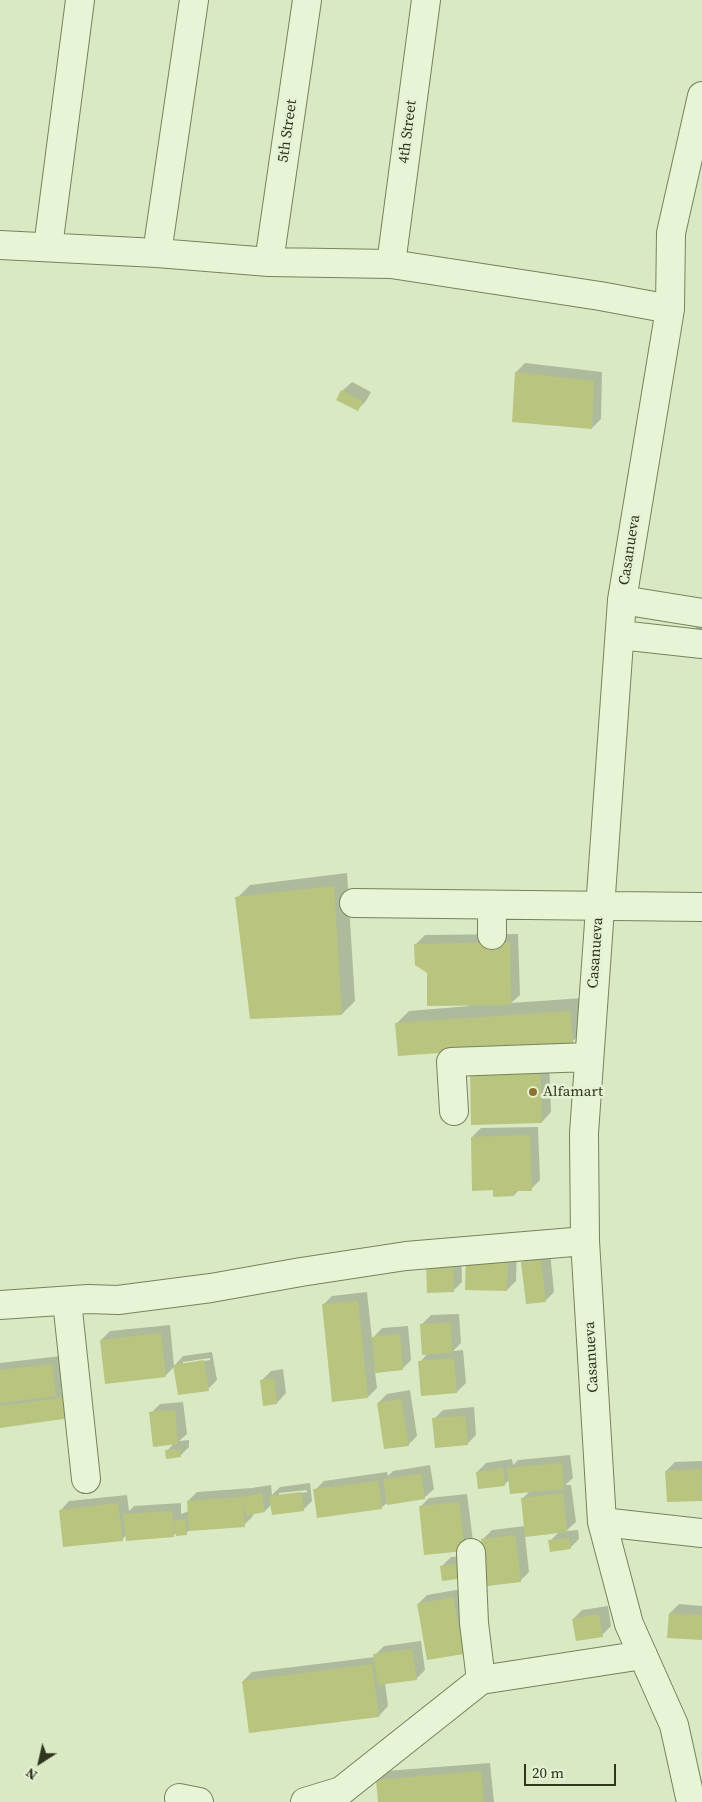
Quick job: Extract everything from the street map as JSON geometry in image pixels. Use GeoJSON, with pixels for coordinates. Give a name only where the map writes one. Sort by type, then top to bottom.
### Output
{"type":"FeatureCollection","features":[{"type":"Feature","properties":{"kind":"street"},"geometry":{"type":"LineString","coordinates":[[48,247],[80,0]]}},
{"type":"Feature","properties":{"kind":"street"},"geometry":{"type":"LineString","coordinates":[[157,253],[194,0]]}},
{"type":"Feature","properties":{"kind":"street","name":"5th Street"},"geometry":{"type":"LineString","coordinates":[[269,262],[307,0]]}},
{"type":"Feature","properties":{"kind":"street","name":"4th Street"},"geometry":{"type":"LineString","coordinates":[[391,264],[426,0]]}},
{"type":"Feature","properties":{"kind":"street","name":"Casanueva"},"geometry":{"type":"LineString","coordinates":[[691,1802],[674,1725],[629,1624],[602,1522],[585,1241],[584,1133],[622,600],[670,309],[672,232],[702,96]]}},
{"type":"Feature","properties":{"kind":"street"},"geometry":{"type":"LineString","coordinates":[[0,245],[157,253],[269,262],[391,264],[600,296],[670,309]]}},
{"type":"Feature","properties":{"kind":"street"},"geometry":{"type":"LineString","coordinates":[[622,600],[702,613]]}},
{"type":"Feature","properties":{"kind":"street"},"geometry":{"type":"LineString","coordinates":[[620,636],[702,644]]}},
{"type":"Feature","properties":{"kind":"street"},"geometry":{"type":"LineString","coordinates":[[354,903],[702,907]]}},
{"type":"Feature","properties":{"kind":"street"},"geometry":{"type":"LineString","coordinates":[[492,905],[492,935]]}},
{"type":"Feature","properties":{"kind":"street"},"geometry":{"type":"LineString","coordinates":[[454,1111],[451,1062],[589,1057]]}},
{"type":"Feature","properties":{"kind":"street"},"geometry":{"type":"LineString","coordinates":[[0,1306],[67,1301],[118,1300],[211,1288],[406,1256],[585,1241]]}},
{"type":"Feature","properties":{"kind":"street"},"geometry":{"type":"LineString","coordinates":[[67,1301],[86,1479]]}},
{"type":"Feature","properties":{"kind":"street"},"geometry":{"type":"LineString","coordinates":[[602,1522],[702,1533]]}},
{"type":"Feature","properties":{"kind":"street"},"geometry":{"type":"LineString","coordinates":[[471,1553],[474,1623],[481,1680]]}},
{"type":"Feature","properties":{"kind":"street"},"geometry":{"type":"LineString","coordinates":[[305,1802],[341,1791],[481,1680],[643,1656]]}},
{"type":"Feature","properties":{"kind":"building"},"geometry":{"type":"Polygon","coordinates":[[[515,372],[594,381],[592,429],[512,422],[515,372]]]}},
{"type":"Feature","properties":{"kind":"building"},"geometry":{"type":"Polygon","coordinates":[[[341,390],[363,401],[358,411],[336,400],[341,390]]]}},
{"type":"Feature","properties":{"kind":"building"},"geometry":{"type":"Polygon","coordinates":[[[334,886],[342,1015],[250,1019],[235,897],[334,886]]]}},
{"type":"Feature","properties":{"kind":"building"},"geometry":{"type":"Polygon","coordinates":[[[510,942],[511,1005],[427,1006],[427,973],[415,965],[414,944],[510,942]]]}},
{"type":"Feature","properties":{"kind":"building"},"geometry":{"type":"Polygon","coordinates":[[[570,1011],[573,1043],[398,1056],[395,1023],[570,1011]]]}},
{"type":"Feature","properties":{"kind":"building"},"geometry":{"type":"Polygon","coordinates":[[[540,1069],[542,1123],[471,1125],[470,1071],[540,1069]]]}},
{"type":"Feature","properties":{"kind":"building"},"geometry":{"type":"Polygon","coordinates":[[[530,1135],[532,1191],[514,1191],[514,1196],[493,1197],[493,1190],[472,1191],[471,1137],[530,1135]]]}},
{"type":"Feature","properties":{"kind":"building"},"geometry":{"type":"Polygon","coordinates":[[[466,1254],[508,1255],[507,1291],[465,1290],[466,1254]]]}},
{"type":"Feature","properties":{"kind":"building"},"geometry":{"type":"Polygon","coordinates":[[[453,1257],[454,1292],[427,1293],[426,1258],[453,1257]]]}},
{"type":"Feature","properties":{"kind":"building"},"geometry":{"type":"Polygon","coordinates":[[[541,1260],[546,1302],[526,1304],[521,1262],[541,1260]]]}},
{"type":"Feature","properties":{"kind":"building"},"geometry":{"type":"Polygon","coordinates":[[[358,1301],[368,1398],[332,1402],[322,1304],[358,1301]]]}},
{"type":"Feature","properties":{"kind":"building"},"geometry":{"type":"Polygon","coordinates":[[[451,1323],[452,1353],[422,1355],[420,1324],[451,1323]]]}},
{"type":"Feature","properties":{"kind":"building"},"geometry":{"type":"Polygon","coordinates":[[[161,1333],[166,1377],[105,1384],[100,1340],[161,1333]]]}},
{"type":"Feature","properties":{"kind":"building"},"geometry":{"type":"Polygon","coordinates":[[[400,1334],[403,1370],[375,1373],[372,1337],[400,1334]]]}},
{"type":"Feature","properties":{"kind":"building"},"geometry":{"type":"Polygon","coordinates":[[[454,1358],[457,1393],[421,1396],[418,1361],[454,1358]]]}},
{"type":"Feature","properties":{"kind":"building"},"geometry":{"type":"Polygon","coordinates":[[[204,1360],[209,1391],[178,1395],[173,1365],[204,1360]]]}},
{"type":"Feature","properties":{"kind":"building"},"geometry":{"type":"Polygon","coordinates":[[[52,1364],[56,1396],[0,1403],[0,1370],[52,1364]]]}},
{"type":"Feature","properties":{"kind":"building"},"geometry":{"type":"Polygon","coordinates":[[[274,1378],[277,1404],[263,1406],[260,1380],[274,1378]]]}},
{"type":"Feature","properties":{"kind":"building"},"geometry":{"type":"Polygon","coordinates":[[[67,1397],[70,1418],[0,1428],[0,1406],[67,1397]]]}},
{"type":"Feature","properties":{"kind":"building"},"geometry":{"type":"Polygon","coordinates":[[[401,1399],[409,1446],[384,1449],[377,1403],[401,1399]]]}},
{"type":"Feature","properties":{"kind":"building"},"geometry":{"type":"Polygon","coordinates":[[[175,1410],[178,1444],[153,1447],[149,1412],[175,1410]]]}},
{"type":"Feature","properties":{"kind":"building"},"geometry":{"type":"Polygon","coordinates":[[[465,1416],[468,1445],[435,1448],[432,1418],[465,1416]]]}},
{"type":"Feature","properties":{"kind":"building"},"geometry":{"type":"Polygon","coordinates":[[[180,1449],[181,1457],[166,1459],[165,1450],[180,1449]]]}},
{"type":"Feature","properties":{"kind":"building"},"geometry":{"type":"Polygon","coordinates":[[[562,1463],[564,1489],[510,1494],[507,1468],[562,1463]]]}},
{"type":"Feature","properties":{"kind":"building"},"geometry":{"type":"Polygon","coordinates":[[[503,1468],[505,1486],[478,1489],[476,1472],[503,1468]]]}},
{"type":"Feature","properties":{"kind":"building"},"geometry":{"type":"Polygon","coordinates":[[[701,1469],[702,1501],[667,1502],[665,1471],[701,1469]]]}},
{"type":"Feature","properties":{"kind":"building"},"geometry":{"type":"Polygon","coordinates":[[[421,1474],[425,1499],[387,1505],[383,1479],[421,1474]]]}},
{"type":"Feature","properties":{"kind":"building"},"geometry":{"type":"Polygon","coordinates":[[[378,1481],[382,1509],[317,1518],[313,1489],[378,1481]]]}},
{"type":"Feature","properties":{"kind":"building"},"geometry":{"type":"Polygon","coordinates":[[[301,1492],[304,1511],[272,1515],[269,1496],[301,1492]]]}},
{"type":"Feature","properties":{"kind":"building"},"geometry":{"type":"Polygon","coordinates":[[[262,1493],[265,1512],[246,1516],[242,1497],[262,1493]]]}},
{"type":"Feature","properties":{"kind":"building"},"geometry":{"type":"Polygon","coordinates":[[[563,1493],[567,1532],[525,1537],[521,1498],[563,1493]]]}},
{"type":"Feature","properties":{"kind":"building"},"geometry":{"type":"Polygon","coordinates":[[[242,1497],[245,1527],[189,1531],[187,1501],[242,1497]]]}},
{"type":"Feature","properties":{"kind":"building"},"geometry":{"type":"Polygon","coordinates":[[[459,1502],[465,1551],[424,1555],[419,1506],[459,1502]]]}},
{"type":"Feature","properties":{"kind":"building"},"geometry":{"type":"Polygon","coordinates":[[[118,1503],[123,1541],[63,1547],[59,1510],[118,1503]]]}},
{"type":"Feature","properties":{"kind":"building"},"geometry":{"type":"Polygon","coordinates":[[[172,1511],[174,1537],[126,1541],[123,1514],[172,1511]]]}},
{"type":"Feature","properties":{"kind":"building"},"geometry":{"type":"Polygon","coordinates":[[[185,1519],[187,1535],[176,1536],[173,1521],[185,1519]]]}},
{"type":"Feature","properties":{"kind":"building"},"geometry":{"type":"Polygon","coordinates":[[[515,1535],[521,1582],[487,1586],[481,1539],[515,1535]]]}},
{"type":"Feature","properties":{"kind":"building"},"geometry":{"type":"Polygon","coordinates":[[[569,1538],[571,1549],[550,1552],[548,1540],[569,1538]]]}},
{"type":"Feature","properties":{"kind":"building"},"geometry":{"type":"Polygon","coordinates":[[[463,1563],[465,1578],[442,1581],[440,1566],[463,1563]]]}},
{"type":"Feature","properties":{"kind":"building"},"geometry":{"type":"Polygon","coordinates":[[[453,1597],[464,1654],[427,1660],[417,1604],[453,1597]]]}},
{"type":"Feature","properties":{"kind":"building"},"geometry":{"type":"Polygon","coordinates":[[[669,1613],[702,1615],[702,1640],[667,1638],[669,1613]]]}},
{"type":"Feature","properties":{"kind":"building"},"geometry":{"type":"Polygon","coordinates":[[[599,1614],[603,1637],[576,1641],[572,1619],[599,1614]]]}},
{"type":"Feature","properties":{"kind":"building"},"geometry":{"type":"Polygon","coordinates":[[[412,1649],[417,1680],[378,1685],[373,1654],[412,1649]]]}},
{"type":"Feature","properties":{"kind":"building"},"geometry":{"type":"Polygon","coordinates":[[[372,1664],[379,1717],[249,1733],[242,1681],[372,1664]]]}},
{"type":"Feature","properties":{"kind":"building"},"geometry":{"type":"Polygon","coordinates":[[[481,1771],[484,1802],[378,1802],[376,1780],[481,1771]]]}},
{"type":"Feature","properties":{"kind":"place","name":"Alfamart"},"geometry":{"type":"Point","coordinates":[533,1092]}}]}
